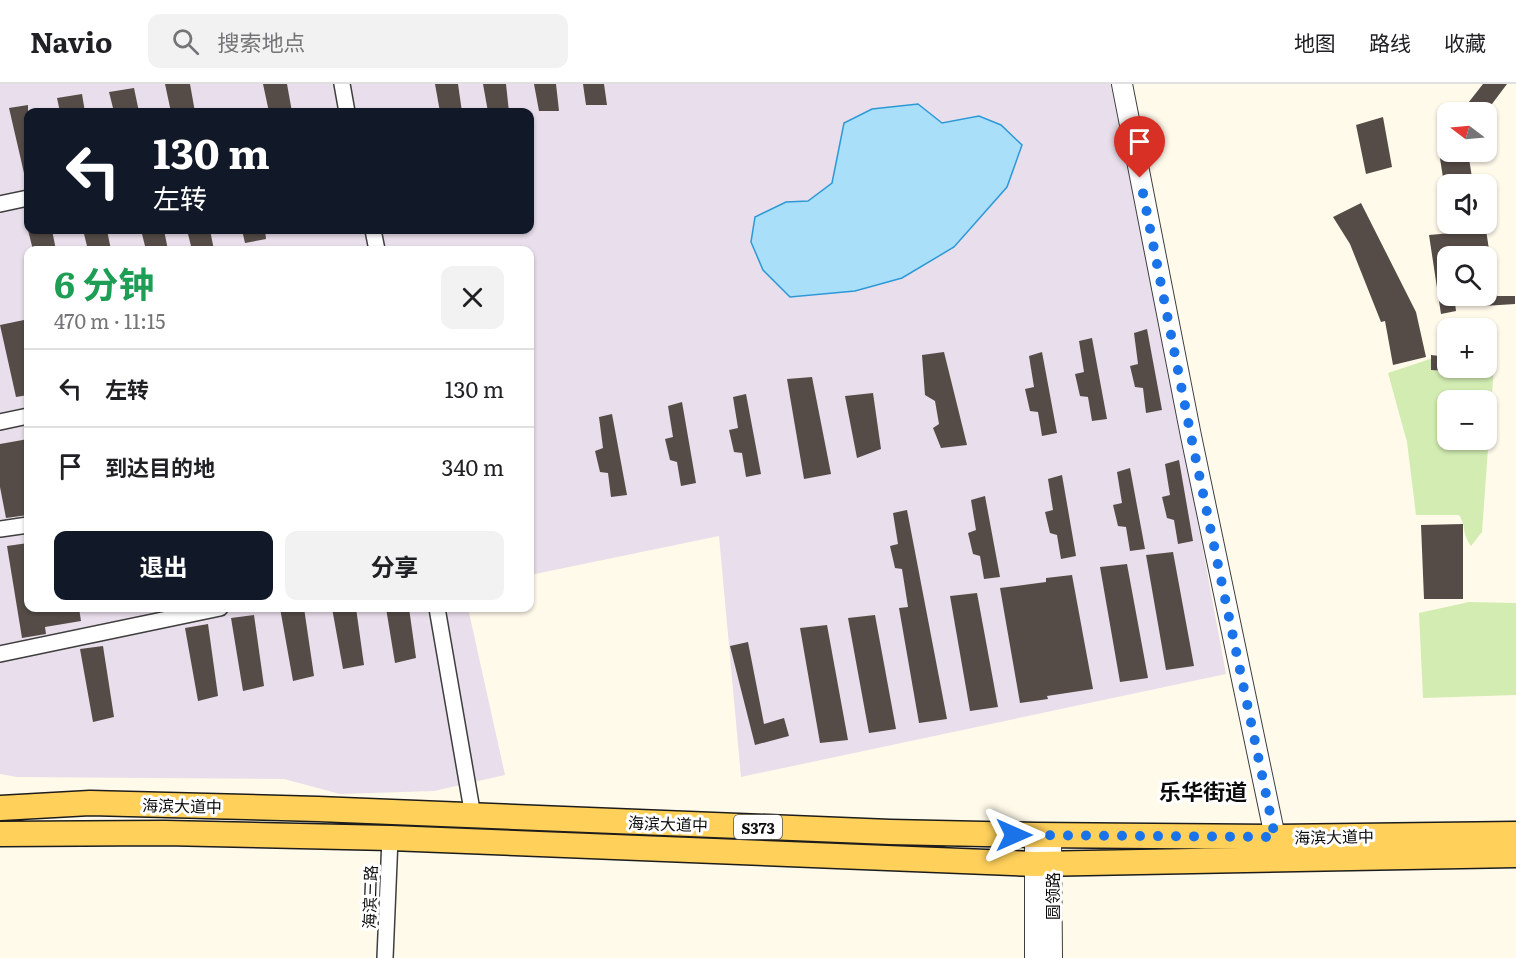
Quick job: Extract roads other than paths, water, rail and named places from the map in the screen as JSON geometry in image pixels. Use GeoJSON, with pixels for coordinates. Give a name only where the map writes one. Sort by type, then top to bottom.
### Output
{"type":"FeatureCollection","features":[{"type":"Feature","properties":{"kind":"main road","name":"海滨大道中"},"geometry":{"type":"LineString","coordinates":[[0,808],[90,803],[306,808],[890,832],[1043,835],[1275,837],[1516,834]]}},
{"type":"Feature","properties":{"kind":"main road","name":"海滨大道中"},"geometry":{"type":"LineString","coordinates":[[0,834],[165,833],[390,838],[1043,864],[1516,855]]}},
{"type":"Feature","properties":{"kind":"street"},"geometry":{"type":"LineString","coordinates":[[342,84],[346,108]]}},
{"type":"Feature","properties":{"kind":"street"},"geometry":{"type":"LineString","coordinates":[[1122,84],[1191,436],[1275,837]]}},
{"type":"Feature","properties":{"kind":"street"},"geometry":{"type":"LineString","coordinates":[[0,204],[24,199]]}},
{"type":"Feature","properties":{"kind":"street"},"geometry":{"type":"LineString","coordinates":[[0,422],[24,417]]}},
{"type":"Feature","properties":{"kind":"street"},"geometry":{"type":"LineString","coordinates":[[0,530],[24,526]]}},
{"type":"Feature","properties":{"kind":"street"},"geometry":{"type":"LineString","coordinates":[[0,654],[201,612]]}},
{"type":"Feature","properties":{"kind":"street"},"geometry":{"type":"LineString","coordinates":[[438,612],[473,816]]}},
{"type":"Feature","properties":{"kind":"street","name":"圆领路"},"geometry":{"type":"LineString","coordinates":[[1035,958],[1043,864],[1043,835]]}},
{"type":"Feature","properties":{"kind":"street","name":"海滨三路"},"geometry":{"type":"LineString","coordinates":[[385,958],[390,838]]}},
{"type":"Feature","properties":{"kind":"street","name":"圆领路"},"geometry":{"type":"LineString","coordinates":[[1043,864],[1052,958]]}},
{"type":"Feature","properties":{"kind":"water"},"geometry":{"type":"Polygon","coordinates":[[[918,104],[942,123],[979,116],[1001,125],[1022,145],[1007,187],[954,247],[902,278],[855,291],[790,297],[763,270],[751,242],[755,217],[786,202],[808,201],[832,183],[844,123],[872,109],[918,104]]]}},
{"type":"Feature","properties":{"kind":"district","name":"乐华街道"},"geometry":{"type":"Point","coordinates":[1203,790]}}]}
